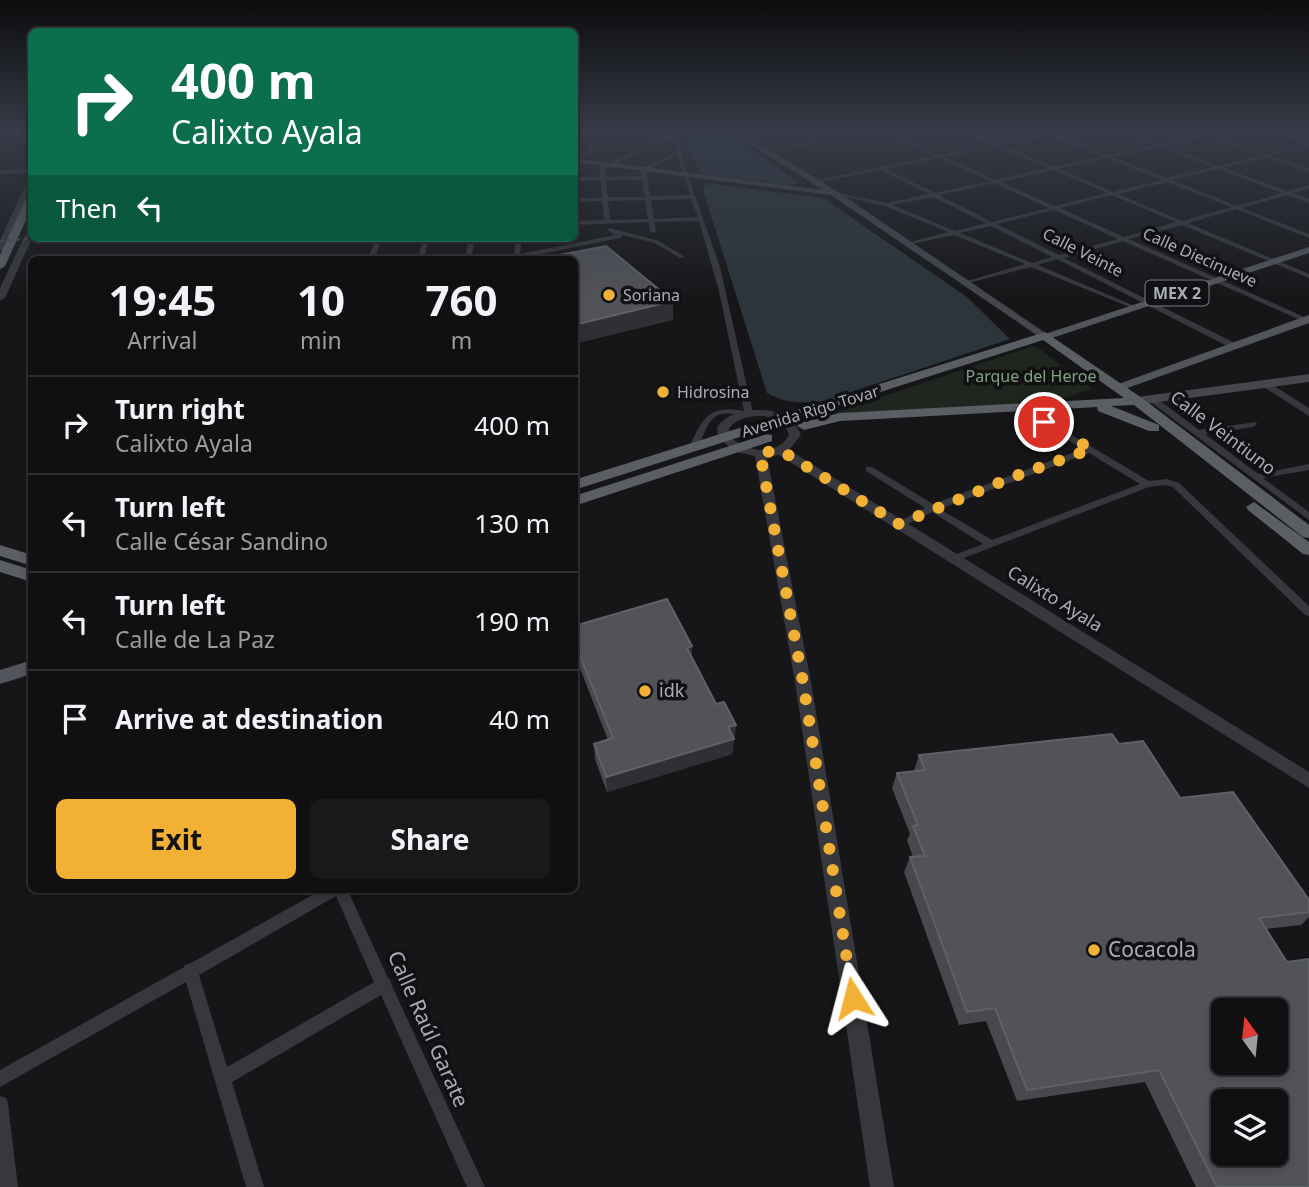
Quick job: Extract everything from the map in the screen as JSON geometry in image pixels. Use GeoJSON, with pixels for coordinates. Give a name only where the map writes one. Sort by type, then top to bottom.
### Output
{"type":"FeatureCollection","features":[{"type":"Feature","properties":{"kind":"highway"},"geometry":{"type":"LineString","coordinates":[[0,266],[28,205]]}},
{"type":"Feature","properties":{"kind":"highway"},"geometry":{"type":"LineString","coordinates":[[0,282],[28,223]]}},
{"type":"Feature","properties":{"kind":"highway"},"geometry":{"type":"LineString","coordinates":[[1039,338],[1309,533]]}},
{"type":"Feature","properties":{"kind":"highway","name":"Avenida Rigo Tovar"},"geometry":{"type":"LineString","coordinates":[[578,500],[730,443],[790,425],[1039,338]]}},
{"type":"Feature","properties":{"kind":"highway","name":"MEX 2"},"geometry":{"type":"LineString","coordinates":[[1020,408],[1058,406],[1111,389]]}},
{"type":"Feature","properties":{"kind":"highway"},"geometry":{"type":"LineString","coordinates":[[1058,406],[1129,402]]}},
{"type":"Feature","properties":{"kind":"highway"},"geometry":{"type":"LineString","coordinates":[[1129,402],[1154,428],[1309,550]]}},
{"type":"Feature","properties":{"kind":"highway"},"geometry":{"type":"LineString","coordinates":[[1086,405],[1120,414],[1154,428]]}},
{"type":"Feature","properties":{"kind":"highway","name":"Avenida Rigo Tovar"},"geometry":{"type":"LineString","coordinates":[[790,425],[840,417],[1020,408]]}},
{"type":"Feature","properties":{"kind":"highway"},"geometry":{"type":"LineString","coordinates":[[1185,423],[1188,433],[1212,455],[1218,465]]}},
{"type":"Feature","properties":{"kind":"highway","name":"Avenida Rigo Tovar"},"geometry":{"type":"LineString","coordinates":[[578,484],[689,449],[730,443]]}},
{"type":"Feature","properties":{"kind":"highway"},"geometry":{"type":"LineString","coordinates":[[597,493],[614,480],[684,458],[689,449]]}},
{"type":"Feature","properties":{"kind":"highway"},"geometry":{"type":"LineString","coordinates":[[0,550],[28,560]]}},
{"type":"Feature","properties":{"kind":"highway"},"geometry":{"type":"LineString","coordinates":[[0,566],[28,575]]}},
{"type":"Feature","properties":{"kind":"main road"},"geometry":{"type":"LineString","coordinates":[[814,188],[1039,338]]}},
{"type":"Feature","properties":{"kind":"main road"},"geometry":{"type":"LineString","coordinates":[[817,188],[835,194],[966,283],[1039,338]]}},
{"type":"Feature","properties":{"kind":"main road","name":"MEX 2"},"geometry":{"type":"LineString","coordinates":[[1039,338],[1309,250]]}},
{"type":"Feature","properties":{"kind":"main road","name":"MEX 2"},"geometry":{"type":"LineString","coordinates":[[1111,389],[1308,320]]}},
{"type":"Feature","properties":{"kind":"main road"},"geometry":{"type":"LineString","coordinates":[[1129,402],[1309,378]]}},
{"type":"Feature","properties":{"kind":"main road"},"geometry":{"type":"LineString","coordinates":[[0,677],[28,668]]}},
{"type":"Feature","properties":{"kind":"street"},"geometry":{"type":"LineString","coordinates":[[1,246],[26,188]]}},
{"type":"Feature","properties":{"kind":"street"},"geometry":{"type":"LineString","coordinates":[[604,188],[607,222]]}},
{"type":"Feature","properties":{"kind":"street"},"geometry":{"type":"LineString","coordinates":[[646,188],[653,231]]}},
{"type":"Feature","properties":{"kind":"street"},"geometry":{"type":"LineString","coordinates":[[689,188],[701,219],[747,413]]}},
{"type":"Feature","properties":{"kind":"street","name":"Calle Veinte"},"geometry":{"type":"LineString","coordinates":[[921,188],[1234,346]]}},
{"type":"Feature","properties":{"kind":"street"},"geometry":{"type":"LineString","coordinates":[[887,205],[964,188]]}},
{"type":"Feature","properties":{"kind":"street","name":"Calle Diecinueve"},"geometry":{"type":"LineString","coordinates":[[1013,188],[1308,320]]}},
{"type":"Feature","properties":{"kind":"street"},"geometry":{"type":"LineString","coordinates":[[1102,188],[1309,276]]}},
{"type":"Feature","properties":{"kind":"street"},"geometry":{"type":"LineString","coordinates":[[909,244],[1132,188]]}},
{"type":"Feature","properties":{"kind":"street"},"geometry":{"type":"LineString","coordinates":[[1189,188],[1309,236]]}},
{"type":"Feature","properties":{"kind":"street"},"geometry":{"type":"LineString","coordinates":[[1275,188],[1309,201]]}},
{"type":"Feature","properties":{"kind":"street"},"geometry":{"type":"LineString","coordinates":[[966,283],[1304,188]]}},
{"type":"Feature","properties":{"kind":"street"},"geometry":{"type":"LineString","coordinates":[[835,194],[887,205],[1134,307]]}},
{"type":"Feature","properties":{"kind":"street"},"geometry":{"type":"LineString","coordinates":[[578,200],[691,197]]}},
{"type":"Feature","properties":{"kind":"street"},"geometry":{"type":"LineString","coordinates":[[578,221],[701,219]]}},
{"type":"Feature","properties":{"kind":"street"},"geometry":{"type":"LineString","coordinates":[[578,221],[593,222]]}},
{"type":"Feature","properties":{"kind":"street"},"geometry":{"type":"LineString","coordinates":[[578,222],[657,242],[682,257]]}},
{"type":"Feature","properties":{"kind":"street"},"geometry":{"type":"LineString","coordinates":[[8,230],[17,234],[28,232]]}},
{"type":"Feature","properties":{"kind":"street"},"geometry":{"type":"LineString","coordinates":[[522,256],[620,236],[610,230]]}},
{"type":"Feature","properties":{"kind":"street"},"geometry":{"type":"LineString","coordinates":[[1,246],[28,233]]}},
{"type":"Feature","properties":{"kind":"street"},"geometry":{"type":"LineString","coordinates":[[0,298],[28,239]]}},
{"type":"Feature","properties":{"kind":"street"},"geometry":{"type":"LineString","coordinates":[[564,242],[564,248]]}},
{"type":"Feature","properties":{"kind":"street"},"geometry":{"type":"LineString","coordinates":[[1,246],[20,257]]}},
{"type":"Feature","properties":{"kind":"street"},"geometry":{"type":"LineString","coordinates":[[1266,384],[1309,413]]}},
{"type":"Feature","properties":{"kind":"street","name":"Calle Veintiuno"},"geometry":{"type":"LineString","coordinates":[[1152,399],[1309,517]]}},
{"type":"Feature","properties":{"kind":"street"},"geometry":{"type":"LineString","coordinates":[[1020,408],[1147,484]]}},
{"type":"Feature","properties":{"kind":"street"},"geometry":{"type":"LineString","coordinates":[[689,449],[707,419],[714,413],[731,410],[765,413],[790,425],[793,441],[780,450],[760,453],[730,443],[722,432],[727,422],[747,413]]}},
{"type":"Feature","properties":{"kind":"street"},"geometry":{"type":"LineString","coordinates":[[1198,433],[1253,424]]}},
{"type":"Feature","properties":{"kind":"street"},"geometry":{"type":"LineString","coordinates":[[899,524],[1091,449]]}},
{"type":"Feature","properties":{"kind":"street","name":"Calixto Ayala"},"geometry":{"type":"LineString","coordinates":[[780,450],[1309,781]]}},
{"type":"Feature","properties":{"kind":"street"},"geometry":{"type":"LineString","coordinates":[[760,453],[803,682],[882,1187]]}},
{"type":"Feature","properties":{"kind":"street"},"geometry":{"type":"LineString","coordinates":[[1256,477],[1309,467]]}},
{"type":"Feature","properties":{"kind":"street"},"geometry":{"type":"LineString","coordinates":[[869,469],[931,510],[992,545]]}},
{"type":"Feature","properties":{"kind":"street"},"geometry":{"type":"LineString","coordinates":[[953,559],[1147,484],[1171,483],[1233,536],[1309,612]]}},
{"type":"Feature","properties":{"kind":"street"},"geometry":{"type":"LineString","coordinates":[[0,1079],[331,893]]}},
{"type":"Feature","properties":{"kind":"street","name":"Calle Raúl Garate"},"geometry":{"type":"LineString","coordinates":[[340,893],[385,984],[475,1187]]}},
{"type":"Feature","properties":{"kind":"street"},"geometry":{"type":"LineString","coordinates":[[190,970],[255,1187]]}},
{"type":"Feature","properties":{"kind":"street"},"geometry":{"type":"LineString","coordinates":[[222,1079],[385,984]]}},
{"type":"Feature","properties":{"kind":"street"},"geometry":{"type":"LineString","coordinates":[[0,1104],[9,1187]]}},
{"type":"Feature","properties":{"kind":"green space","name":"Parque del Heroe"},"geometry":{"type":"Polygon","coordinates":[[[1030,347],[1037,347],[1092,389],[1054,402],[831,414],[1030,347]]]}},
{"type":"Feature","properties":{"kind":"shaded area"},"geometry":{"type":"Polygon","coordinates":[[[748,188],[823,198],[967,297],[1010,339],[824,401],[794,402],[767,393],[703,190],[748,188]]]}},
{"type":"Feature","properties":{"kind":"building"},"geometry":{"type":"Polygon","coordinates":[[[606,246],[673,301],[578,324],[578,256],[554,256],[606,246]]]}},
{"type":"Feature","properties":{"kind":"building","name":"idk"},"geometry":{"type":"Polygon","coordinates":[[[667,599],[692,646],[687,648],[716,704],[724,702],[736,725],[728,727],[734,739],[606,777],[594,744],[613,738],[578,651],[578,625],[667,599]]]}},
{"type":"Feature","properties":{"kind":"building","name":"Cocacola"},"geometry":{"type":"Polygon","coordinates":[[[1112,734],[1119,744],[1143,741],[1180,798],[1233,792],[1309,900],[1309,912],[1259,918],[1287,962],[1309,959],[1309,1187],[1217,1187],[1159,1070],[1027,1090],[995,1008],[967,1012],[910,857],[925,856],[913,826],[918,825],[897,773],[925,770],[919,755],[1112,734]]]}},
{"type":"Feature","properties":{"kind":"railway"},"geometry":{"type":"LineString","coordinates":[[0,241],[28,239]]}},
{"type":"Feature","properties":{"kind":"place","name":"Soriana"},"geometry":{"type":"Point","coordinates":[609,295]}},
{"type":"Feature","properties":{"kind":"place","name":"Hidrosina"},"geometry":{"type":"Point","coordinates":[663,392]}},
{"type":"Feature","properties":{"kind":"place","name":"idk"},"geometry":{"type":"Point","coordinates":[645,691]}},
{"type":"Feature","properties":{"kind":"place","name":"Cocacola"},"geometry":{"type":"Point","coordinates":[1094,950]}},
{"type":"Feature","properties":{"kind":"route"},"geometry":{"type":"LineString","coordinates":[[853,998],[803,682],[760,453],[780,450],[899,524],[1013,477],[1091,449],[1044,422]]}}]}
